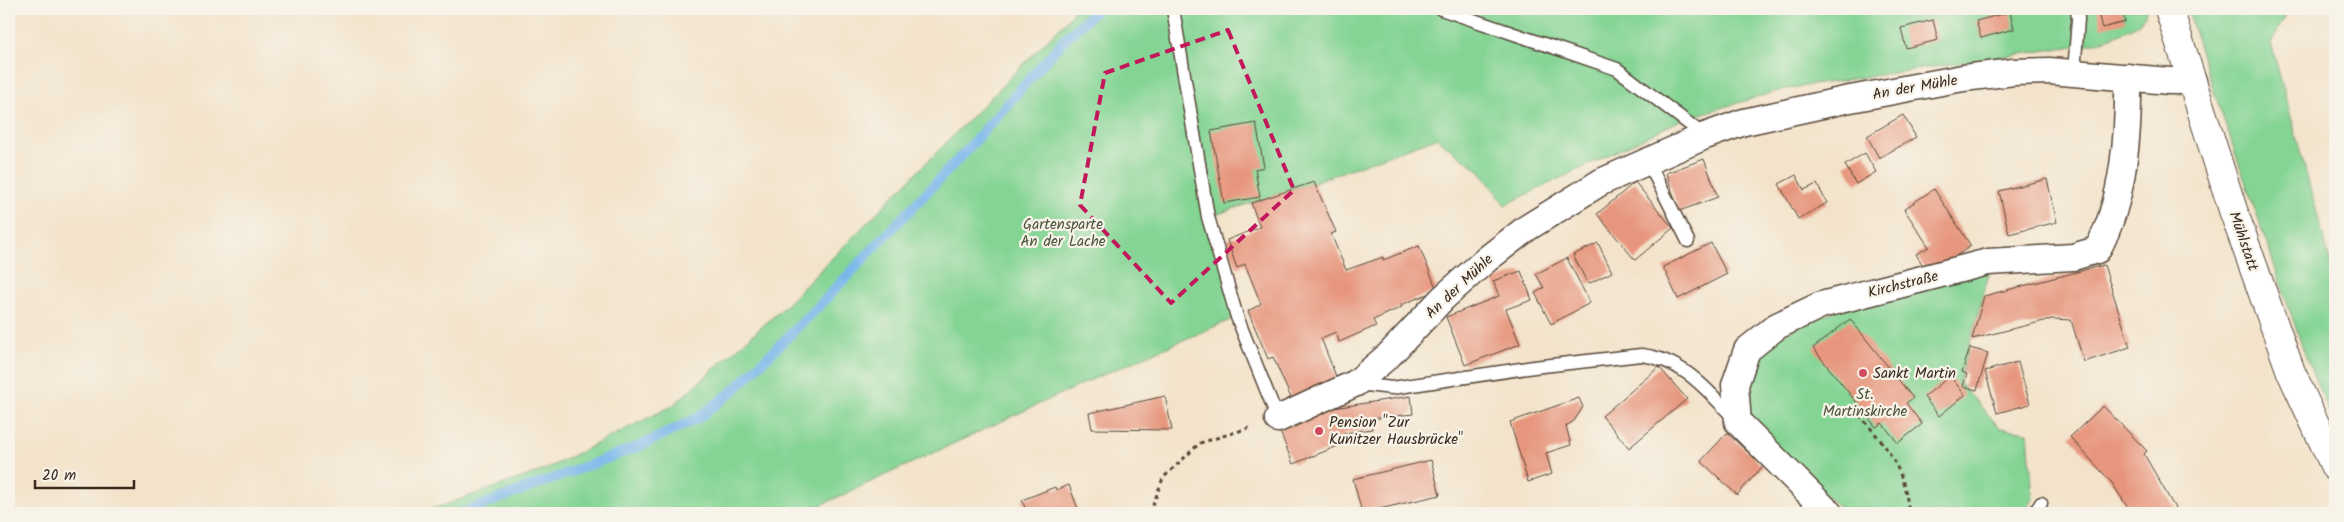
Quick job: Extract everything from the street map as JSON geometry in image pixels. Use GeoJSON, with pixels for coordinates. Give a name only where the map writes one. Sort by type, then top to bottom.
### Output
{"type":"FeatureCollection","features":[{"type":"Feature","properties":{"kind":"street","name":"Mühlstatt"},"geometry":{"type":"LineString","coordinates":[[2169,9],[2233,210],[2291,372],[2335,467]]}},
{"type":"Feature","properties":{"kind":"street","name":"An der Mühle"},"geometry":{"type":"LineString","coordinates":[[1278,419],[1356,383],[1389,355],[1458,285],[1526,228],[1601,182],[1705,136],[1744,122],[1963,78],[2014,72],[2074,73],[2170,81],[2193,81]]}},
{"type":"Feature","properties":{"kind":"street","name":"Kirchstraße"},"geometry":{"type":"LineString","coordinates":[[1738,422],[1734,385],[1747,350],[1777,326],[1821,306],[1988,262],[2073,257],[2097,250],[2106,234],[2120,180],[2128,114],[2128,77]]}},
{"type":"Feature","properties":{"kind":"street"},"geometry":{"type":"LineString","coordinates":[[1738,422],[1829,513]]}},
{"type":"Feature","properties":{"kind":"lane"},"geometry":{"type":"LineString","coordinates":[[1173,9],[1208,217],[1237,317],[1278,419]]}},
{"type":"Feature","properties":{"kind":"lane"},"geometry":{"type":"LineString","coordinates":[[1441,9],[1617,69],[1705,136]]}},
{"type":"Feature","properties":{"kind":"lane"},"geometry":{"type":"LineString","coordinates":[[2074,73],[2077,9]]}},
{"type":"Feature","properties":{"kind":"lane"},"geometry":{"type":"LineString","coordinates":[[1648,160],[1688,241]]}},
{"type":"Feature","properties":{"kind":"lane"},"geometry":{"type":"LineString","coordinates":[[1356,383],[1392,388],[1534,367],[1641,355],[1657,357],[1679,366],[1699,381],[1738,422]]}},
{"type":"Feature","properties":{"kind":"path"},"geometry":{"type":"LineString","coordinates":[[1854,409],[1888,448],[1904,486],[1909,513]]}},
{"type":"Feature","properties":{"kind":"path"},"geometry":{"type":"LineString","coordinates":[[1150,513],[1162,478],[1200,443],[1278,419]]}},
{"type":"Feature","properties":{"kind":"highlighted area"},"geometry":{"type":"Polygon","coordinates":[[[1228,30],[1294,190],[1171,303],[1080,205],[1105,73],[1228,30]]]}},
{"type":"Feature","properties":{"kind":"green space","name":"Gartensparte An der Lache"},"geometry":{"type":"Polygon","coordinates":[[[1074,9],[2146,9],[2141,21],[2127,31],[2095,43],[1785,89],[1683,119],[1505,205],[1480,171],[1436,138],[1209,217],[1237,317],[1093,379],[821,505],[823,513],[421,513],[544,470],[672,406],[782,309],[1068,19],[1074,9]]]}},
{"type":"Feature","properties":{"kind":"green space"},"geometry":{"type":"Polygon","coordinates":[[[2188,9],[2289,9],[2271,43],[2335,280],[2335,426],[2307,360],[2200,51],[2188,9]]]}},
{"type":"Feature","properties":{"kind":"green space","name":"St. Martinskirche"},"geometry":{"type":"Polygon","coordinates":[[[1990,271],[1959,382],[2000,428],[2028,432],[2033,499],[2025,513],[1848,513],[1804,479],[1751,419],[1745,376],[1755,356],[1781,335],[1841,308],[1990,271]]]}},
{"type":"Feature","properties":{"kind":"building"},"geometry":{"type":"Polygon","coordinates":[[[2097,9],[2121,9],[2125,22],[2102,28],[2097,9]]]}},
{"type":"Feature","properties":{"kind":"building"},"geometry":{"type":"Polygon","coordinates":[[[2010,12],[2014,29],[1981,38],[1976,21],[2010,12]]]}},
{"type":"Feature","properties":{"kind":"building"},"geometry":{"type":"Polygon","coordinates":[[[1933,20],[1938,40],[1906,48],[1901,28],[1933,20]]]}},
{"type":"Feature","properties":{"kind":"building"},"geometry":{"type":"Polygon","coordinates":[[[1903,115],[1916,137],[1879,158],[1867,136],[1903,115]]]}},
{"type":"Feature","properties":{"kind":"building"},"geometry":{"type":"Polygon","coordinates":[[[1256,123],[1264,167],[1255,169],[1260,197],[1224,203],[1211,131],[1256,123]]]}},
{"type":"Feature","properties":{"kind":"building"},"geometry":{"type":"Polygon","coordinates":[[[1865,153],[1876,172],[1856,184],[1845,165],[1865,153]]]}},
{"type":"Feature","properties":{"kind":"building"},"geometry":{"type":"Polygon","coordinates":[[[1704,159],[1718,197],[1679,211],[1666,173],[1704,159]]]}},
{"type":"Feature","properties":{"kind":"building"},"geometry":{"type":"Polygon","coordinates":[[[1796,175],[1804,190],[1817,184],[1827,203],[1798,219],[1779,184],[1796,175]]]}},
{"type":"Feature","properties":{"kind":"building"},"geometry":{"type":"Polygon","coordinates":[[[2047,179],[2057,222],[2009,234],[1999,191],[2047,179]]]}},
{"type":"Feature","properties":{"kind":"building"},"geometry":{"type":"Polygon","coordinates":[[[1314,182],[1336,232],[1331,234],[1346,270],[1383,257],[1383,260],[1419,246],[1437,290],[1401,305],[1402,307],[1373,320],[1376,326],[1339,342],[1336,332],[1321,338],[1337,379],[1291,398],[1273,357],[1268,359],[1248,311],[1261,304],[1245,264],[1237,268],[1227,240],[1260,227],[1251,203],[1314,182]]]}},
{"type":"Feature","properties":{"kind":"building"},"geometry":{"type":"Polygon","coordinates":[[[1635,182],[1673,228],[1635,260],[1597,214],[1635,182]]]}},
{"type":"Feature","properties":{"kind":"building"},"geometry":{"type":"Polygon","coordinates":[[[1934,189],[1971,246],[1941,266],[1926,271],[1916,254],[1929,247],[1904,209],[1934,189]]]}},
{"type":"Feature","properties":{"kind":"building"},"geometry":{"type":"Polygon","coordinates":[[[1598,243],[1612,272],[1588,284],[1573,255],[1598,243]]]}},
{"type":"Feature","properties":{"kind":"building"},"geometry":{"type":"Polygon","coordinates":[[[1711,243],[1727,274],[1678,299],[1663,267],[1711,243]]]}},
{"type":"Feature","properties":{"kind":"building"},"geometry":{"type":"Polygon","coordinates":[[[1567,258],[1590,303],[1551,324],[1535,293],[1544,288],[1536,274],[1567,258]]]}},
{"type":"Feature","properties":{"kind":"building"},"geometry":{"type":"Polygon","coordinates":[[[2104,265],[2130,347],[2084,362],[2071,320],[2052,319],[1972,339],[1984,296],[2104,265]]]}},
{"type":"Feature","properties":{"kind":"building"},"geometry":{"type":"Polygon","coordinates":[[[1521,271],[1532,300],[1506,309],[1520,344],[1465,365],[1446,317],[1499,296],[1493,281],[1521,271]]]}},
{"type":"Feature","properties":{"kind":"building","name":"Sankt Martin"},"geometry":{"type":"Polygon","coordinates":[[[1850,319],[1913,398],[1906,403],[1922,424],[1898,443],[1882,423],[1876,427],[1813,348],[1850,319]]]}},
{"type":"Feature","properties":{"kind":"building"},"geometry":{"type":"Polygon","coordinates":[[[1970,348],[1988,353],[1977,390],[1963,386],[1967,374],[1962,372],[1970,348]]]}},
{"type":"Feature","properties":{"kind":"building"},"geometry":{"type":"Polygon","coordinates":[[[2018,362],[2030,404],[1997,413],[1985,371],[2018,362]]]}},
{"type":"Feature","properties":{"kind":"building"},"geometry":{"type":"Polygon","coordinates":[[[1659,367],[1687,399],[1629,448],[1602,416],[1659,367]]]}},
{"type":"Feature","properties":{"kind":"building"},"geometry":{"type":"Polygon","coordinates":[[[1950,376],[1965,395],[1939,416],[1924,397],[1950,376]]]}},
{"type":"Feature","properties":{"kind":"building"},"geometry":{"type":"Polygon","coordinates":[[[1165,396],[1172,430],[1092,429],[1089,413],[1165,396]]]}},
{"type":"Feature","properties":{"kind":"building","name":"Pension \"Zur Kunitzer Hausbrücke\""},"geometry":{"type":"Polygon","coordinates":[[[1411,396],[1413,414],[1370,419],[1372,429],[1344,433],[1348,442],[1293,464],[1279,429],[1334,408],[1411,396]]]}},
{"type":"Feature","properties":{"kind":"building"},"geometry":{"type":"Polygon","coordinates":[[[1579,398],[1583,407],[1574,421],[1566,426],[1571,445],[1546,453],[1552,474],[1528,482],[1510,422],[1579,398]]]}},
{"type":"Feature","properties":{"kind":"building"},"geometry":{"type":"Polygon","coordinates":[[[2103,406],[2147,451],[2144,454],[2176,510],[2170,513],[2120,513],[2128,508],[2112,483],[2070,437],[2103,406]]]}},
{"type":"Feature","properties":{"kind":"building"},"geometry":{"type":"Polygon","coordinates":[[[1727,433],[1763,466],[1737,495],[1701,461],[1727,433]]]}},
{"type":"Feature","properties":{"kind":"building"},"geometry":{"type":"Polygon","coordinates":[[[1431,460],[1440,495],[1362,513],[1353,479],[1431,460]]]}},
{"type":"Feature","properties":{"kind":"building"},"geometry":{"type":"Polygon","coordinates":[[[1069,485],[1078,509],[1066,513],[1027,513],[1022,500],[1055,487],[1056,490],[1069,485]]]}},
{"type":"Feature","properties":{"kind":"waterway"},"geometry":{"type":"LineString","coordinates":[[461,513],[640,446],[698,418],[733,391],[817,308],[966,151],[1062,42],[1097,9]]}},
{"type":"Feature","properties":{"kind":"place","name":"Sankt Martin"},"geometry":{"type":"Point","coordinates":[1863,373]}},
{"type":"Feature","properties":{"kind":"place","name":"Pension \"Zur Kunitzer Hausbrücke\""},"geometry":{"type":"Point","coordinates":[1319,431]}}]}
